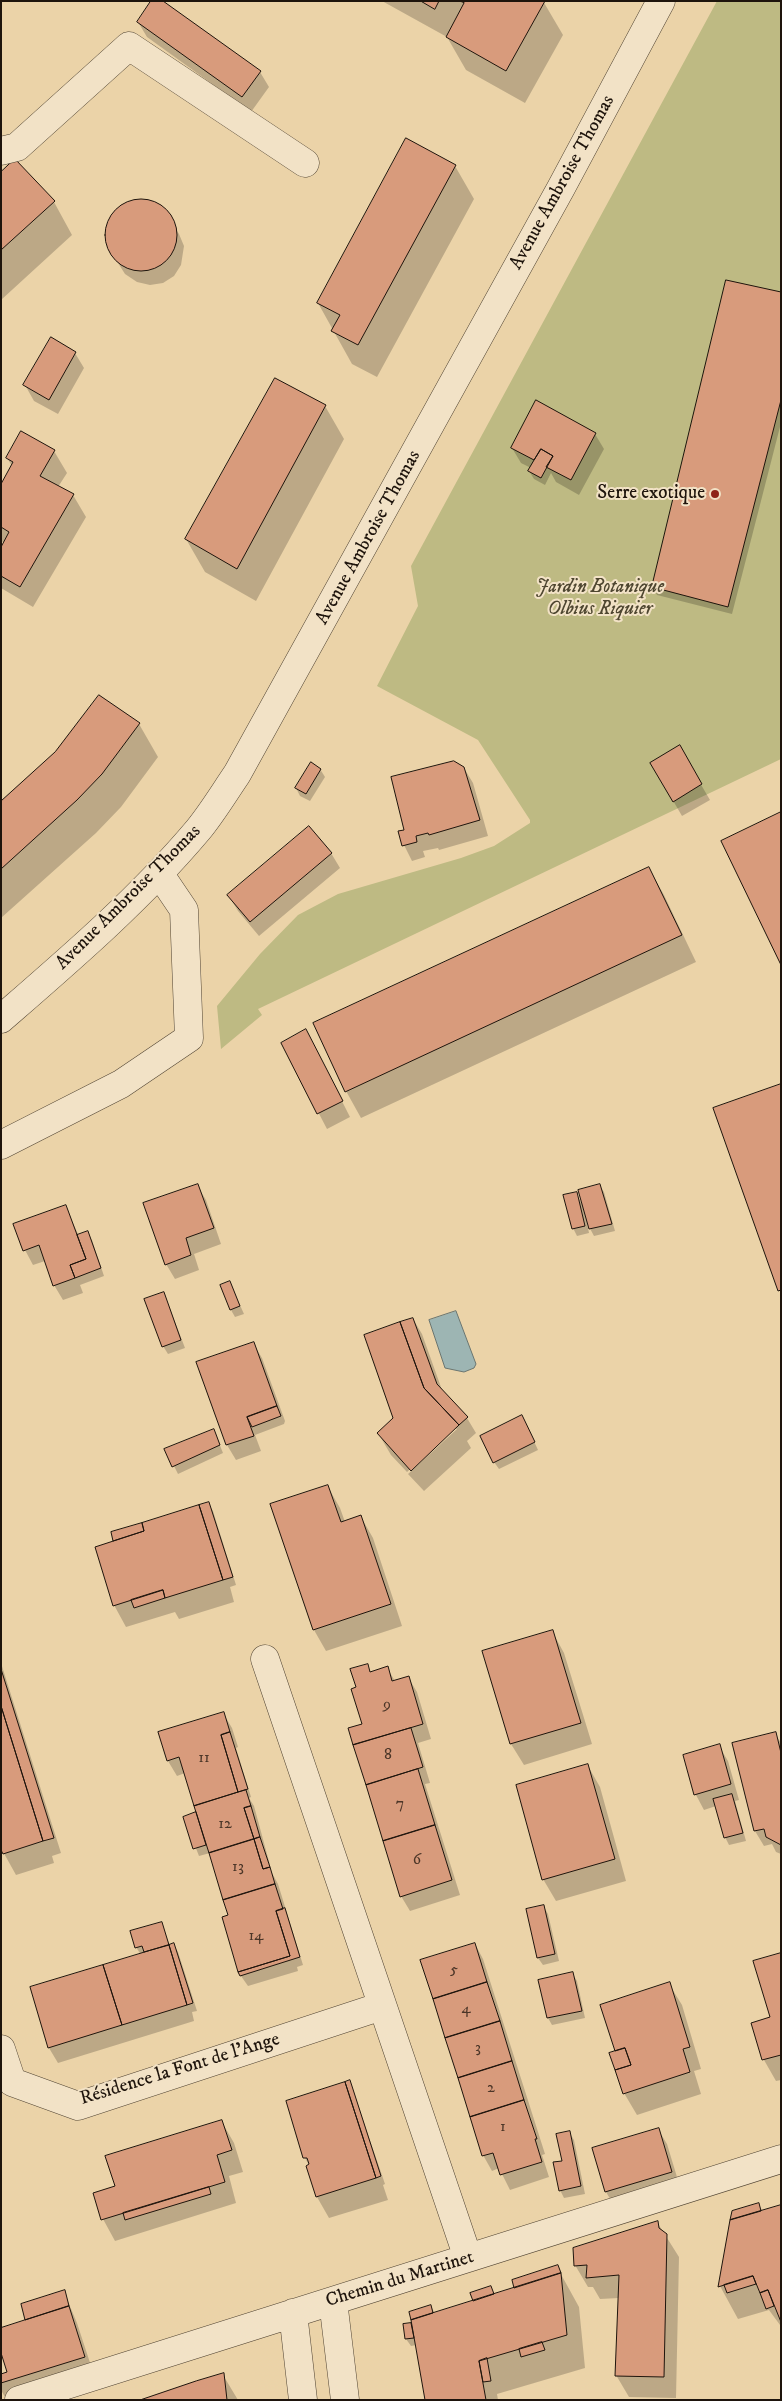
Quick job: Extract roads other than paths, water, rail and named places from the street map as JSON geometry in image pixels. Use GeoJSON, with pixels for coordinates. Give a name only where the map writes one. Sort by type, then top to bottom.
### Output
{"type":"FeatureCollection","features":[{"type":"Feature","properties":{"kind":"street","name":"Avenue Ambroise Thomas"},"geometry":{"type":"LineString","coordinates":[[1,1019],[90,942],[159,873],[199,829],[237,774],[552,205],[661,1]]}},
{"type":"Feature","properties":{"kind":"street"},"geometry":{"type":"LineString","coordinates":[[1,151],[17,147],[129,46],[305,163]]}},
{"type":"Feature","properties":{"kind":"street"},"geometry":{"type":"LineString","coordinates":[[1,1145],[121,1084],[189,1038],[184,910],[159,873]]}},
{"type":"Feature","properties":{"kind":"street"},"geometry":{"type":"LineString","coordinates":[[265,1659],[468,2258]]}},
{"type":"Feature","properties":{"kind":"street","name":"Résidence la Font de l'Ange"},"geometry":{"type":"LineString","coordinates":[[1,2049],[12,2082],[78,2106],[382,2006]]}},
{"type":"Feature","properties":{"kind":"street","name":"Chemin du Martinet"},"geometry":{"type":"LineString","coordinates":[[19,2400],[781,2159]]}},
{"type":"Feature","properties":{"kind":"street"},"geometry":{"type":"LineString","coordinates":[[333,2301],[345,2400]]}},
{"type":"Feature","properties":{"kind":"street"},"geometry":{"type":"LineString","coordinates":[[293,2313],[303,2400]]}},
{"type":"Feature","properties":{"kind":"water"},"geometry":{"type":"Polygon","coordinates":[[[456,1311],[476,1364],[474,1368],[464,1372],[445,1368],[429,1320],[456,1311]]]}},
{"type":"Feature","properties":{"kind":"place","name":"Serre exotique"},"geometry":{"type":"Point","coordinates":[715,494]}},
{"type":"Feature","properties":{"kind":"park label","name":"Jardin Botanique Olbius Riquier"},"geometry":{"type":"Point","coordinates":[600,599]}}]}
